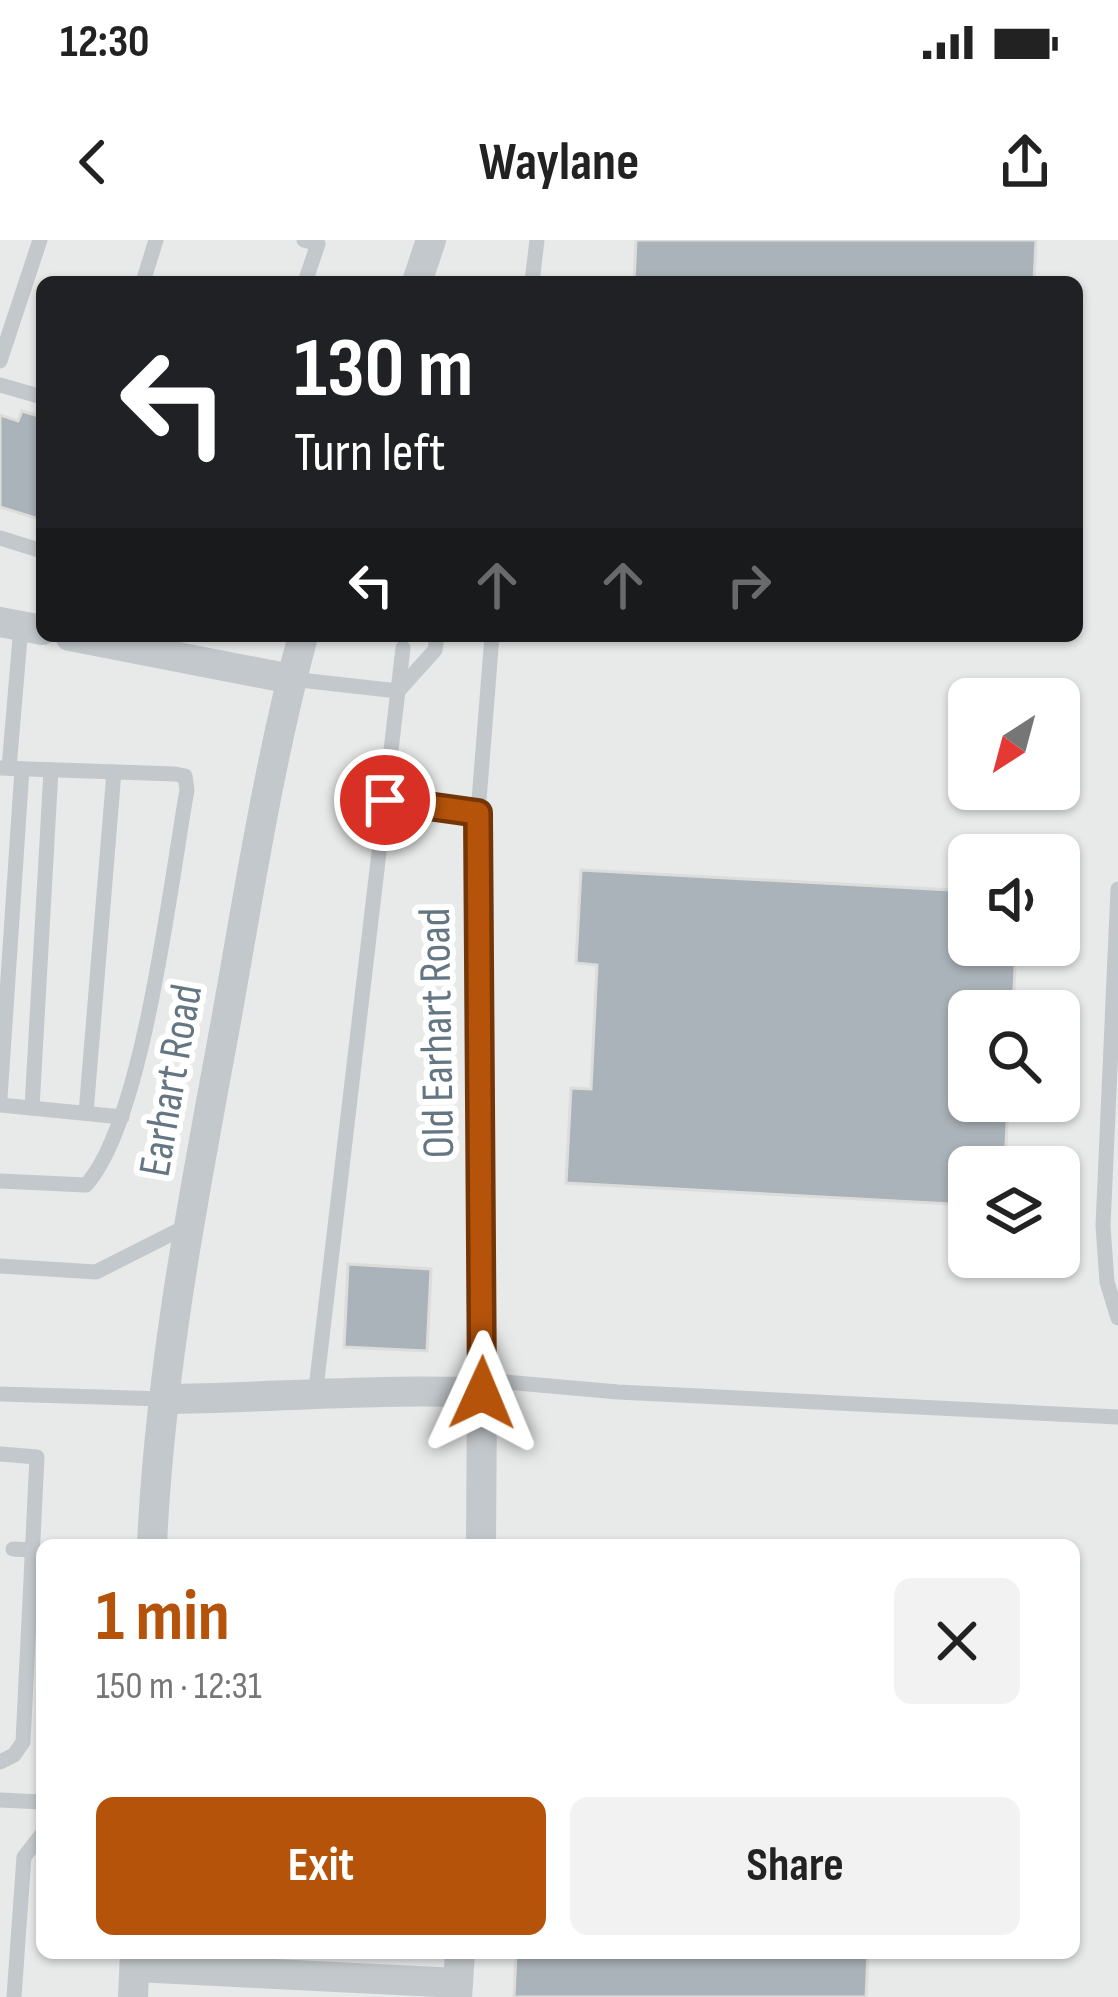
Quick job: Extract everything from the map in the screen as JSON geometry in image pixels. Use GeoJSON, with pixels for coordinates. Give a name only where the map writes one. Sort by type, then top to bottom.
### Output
{"type":"FeatureCollection","features":[{"type":"Feature","properties":{"kind":"street"},"geometry":{"type":"LineString","coordinates":[[419,276],[431,240]]}},
{"type":"Feature","properties":{"kind":"street"},"geometry":{"type":"LineString","coordinates":[[128,642],[177,647],[292,679]]}},
{"type":"Feature","properties":{"kind":"street","name":"Earhart Road"},"geometry":{"type":"LineString","coordinates":[[152,1539],[164,1399],[189,1225],[301,642]]}},
{"type":"Feature","properties":{"kind":"street"},"geometry":{"type":"LineString","coordinates":[[164,1399],[483,1387],[481,1539]]}},
{"type":"Feature","properties":{"kind":"street"},"geometry":{"type":"LineString","coordinates":[[135,1972],[458,1978]]}},
{"type":"Feature","properties":{"kind":"lane"},"geometry":{"type":"LineString","coordinates":[[0,361],[40,240]]}},
{"type":"Feature","properties":{"kind":"lane"},"geometry":{"type":"LineString","coordinates":[[145,276],[156,240]]}},
{"type":"Feature","properties":{"kind":"lane"},"geometry":{"type":"LineString","coordinates":[[304,240],[318,244],[307,276]]}},
{"type":"Feature","properties":{"kind":"lane"},"geometry":{"type":"LineString","coordinates":[[533,276],[537,240]]}},
{"type":"Feature","properties":{"kind":"lane"},"geometry":{"type":"LineString","coordinates":[[0,385],[36,395]]}},
{"type":"Feature","properties":{"kind":"lane"},"geometry":{"type":"LineString","coordinates":[[0,538],[36,548]]}},
{"type":"Feature","properties":{"kind":"lane"},"geometry":{"type":"LineString","coordinates":[[21,626],[10,768],[0,1102],[122,1117]]}},
{"type":"Feature","properties":{"kind":"lane"},"geometry":{"type":"LineString","coordinates":[[398,691],[436,650],[436,642]]}},
{"type":"Feature","properties":{"kind":"lane","name":"Old Earhart Road"},"geometry":{"type":"LineString","coordinates":[[483,1387],[478,813],[492,642]]}},
{"type":"Feature","properties":{"kind":"lane"},"geometry":{"type":"LineString","coordinates":[[315,1396],[403,647]]}},
{"type":"Feature","properties":{"kind":"lane"},"geometry":{"type":"LineString","coordinates":[[292,679],[398,691]]}},
{"type":"Feature","properties":{"kind":"lane"},"geometry":{"type":"LineString","coordinates":[[0,1180],[86,1185],[102,1167],[122,1117],[188,790],[185,776],[10,768]]}},
{"type":"Feature","properties":{"kind":"lane"},"geometry":{"type":"LineString","coordinates":[[32,1108],[51,770]]}},
{"type":"Feature","properties":{"kind":"lane"},"geometry":{"type":"LineString","coordinates":[[86,1113],[114,772]]}},
{"type":"Feature","properties":{"kind":"lane"},"geometry":{"type":"LineString","coordinates":[[385,800],[478,813]]}},
{"type":"Feature","properties":{"kind":"lane"},"geometry":{"type":"LineString","coordinates":[[1118,890],[1103,1226],[1107,1282],[1118,1318]]}},
{"type":"Feature","properties":{"kind":"lane"},"geometry":{"type":"LineString","coordinates":[[0,1266],[96,1272],[189,1225]]}},
{"type":"Feature","properties":{"kind":"lane"},"geometry":{"type":"LineString","coordinates":[[483,1387],[1118,1417]]}},
{"type":"Feature","properties":{"kind":"lane"},"geometry":{"type":"LineString","coordinates":[[0,1394],[164,1399]]}},
{"type":"Feature","properties":{"kind":"lane"},"geometry":{"type":"LineString","coordinates":[[0,1762],[14,1755],[23,1742],[38,1457],[1,1454]]}},
{"type":"Feature","properties":{"kind":"lane"},"geometry":{"type":"LineString","coordinates":[[15,1508],[35,1509]]}},
{"type":"Feature","properties":{"kind":"lane"},"geometry":{"type":"LineString","coordinates":[[13,1549],[33,1550]]}},
{"type":"Feature","properties":{"kind":"lane"},"geometry":{"type":"LineString","coordinates":[[0,1800],[36,1802]]}},
{"type":"Feature","properties":{"kind":"lane"},"geometry":{"type":"LineString","coordinates":[[10,1988],[8,1962],[24,1857],[36,1842]]}},
{"type":"Feature","properties":{"kind":"shaded area"},"geometry":{"type":"Polygon","coordinates":[[[0,240],[1118,240],[1118,1997],[0,1997],[0,240]]]}},
{"type":"Feature","properties":{"kind":"building"},"geometry":{"type":"Polygon","coordinates":[[[636,240],[1036,240],[1034,276],[634,276],[636,240]]]}},
{"type":"Feature","properties":{"kind":"building"},"geometry":{"type":"Polygon","coordinates":[[[22,411],[36,415],[36,518],[0,507],[0,415],[18,421],[22,411]]]}},
{"type":"Feature","properties":{"kind":"building"},"geometry":{"type":"Polygon","coordinates":[[[581,870],[948,890],[948,966],[1015,966],[1014,990],[948,990],[948,1122],[1007,1122],[1006,1146],[948,1146],[948,1204],[566,1183],[571,1088],[591,1089],[597,965],[576,963],[581,870]]]}},
{"type":"Feature","properties":{"kind":"building"},"geometry":{"type":"Polygon","coordinates":[[[348,1264],[431,1269],[427,1351],[344,1347],[348,1264]]]}},
{"type":"Feature","properties":{"kind":"building"},"geometry":{"type":"Polygon","coordinates":[[[516,1959],[868,1959],[866,1997],[514,1997],[516,1959]]]}},
{"type":"Feature","properties":{"kind":"route"},"geometry":{"type":"LineString","coordinates":[[385,800],[478,813],[482,1393]]}}]}
